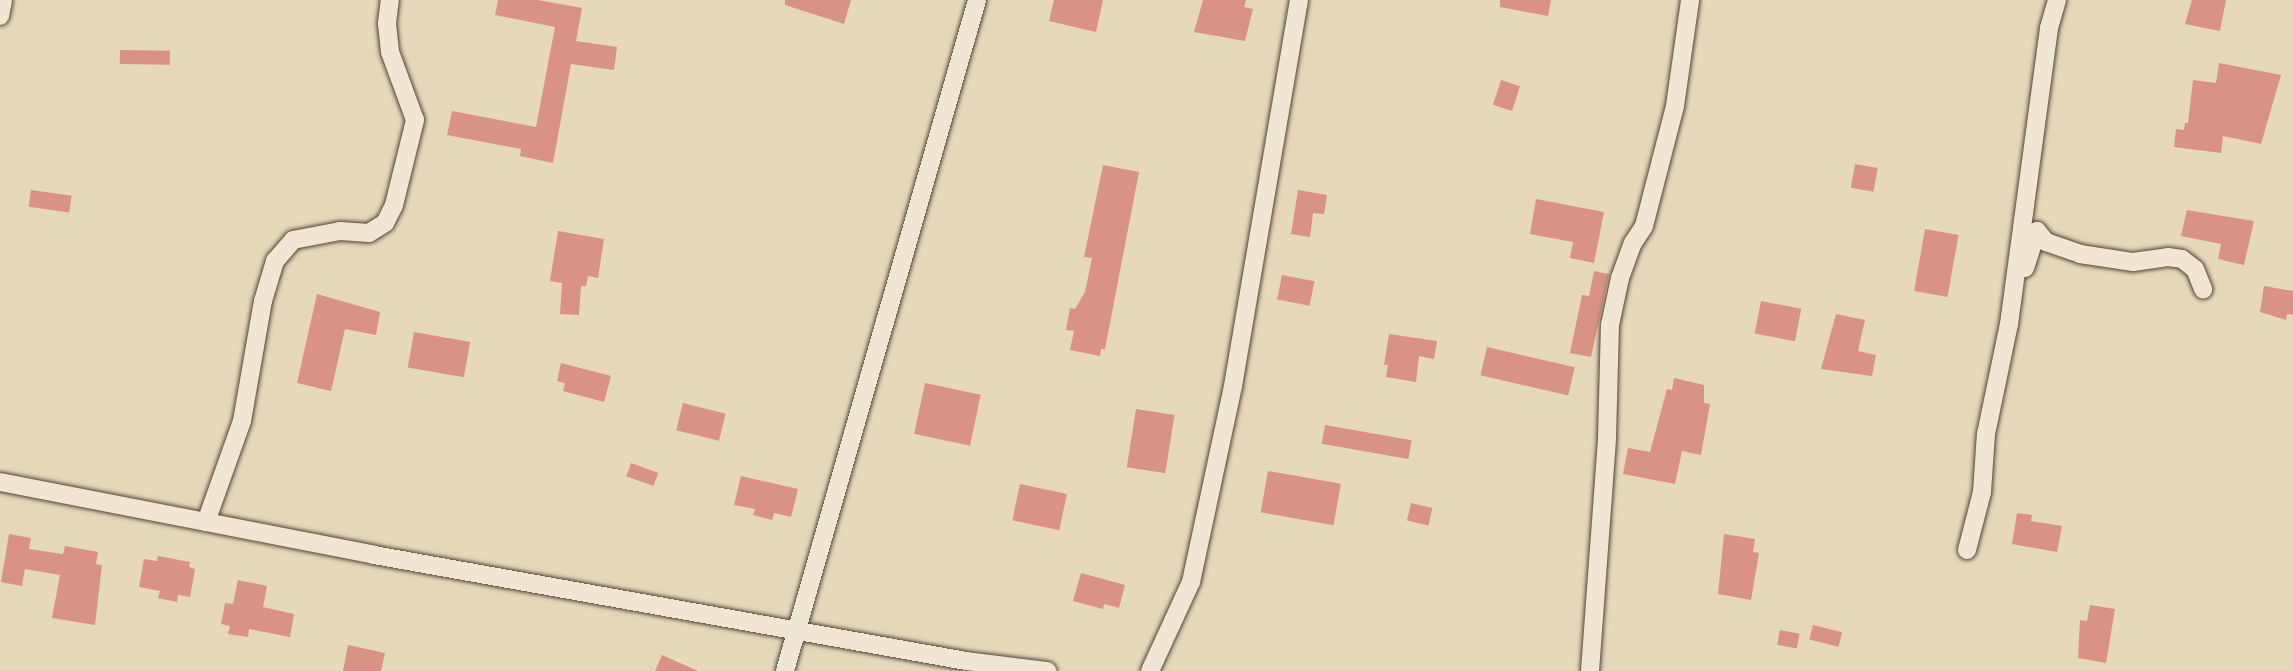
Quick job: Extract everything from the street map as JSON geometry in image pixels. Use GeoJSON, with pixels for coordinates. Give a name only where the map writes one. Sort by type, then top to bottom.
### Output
{"type":"FeatureCollection","features":[{"type":"Feature","properties":{"kind":"street"},"geometry":{"type":"LineString","coordinates":[[0,16],[3,0]]}},
{"type":"Feature","properties":{"kind":"street"},"geometry":{"type":"LineString","coordinates":[[206,522],[242,421],[263,301],[275,261],[293,240],[340,231],[369,233],[385,223],[394,205],[415,120],[390,52],[387,23],[390,0]]}},
{"type":"Feature","properties":{"kind":"street"},"geometry":{"type":"LineString","coordinates":[[1150,671],[1191,582],[1233,386],[1299,0]]}},
{"type":"Feature","properties":{"kind":"street"},"geometry":{"type":"LineString","coordinates":[[1590,671],[1607,438],[1610,325],[1620,278],[1633,243],[1644,226],[1673,116],[1690,0]]}},
{"type":"Feature","properties":{"kind":"street"},"geometry":{"type":"LineString","coordinates":[[1967,550],[1982,492],[1986,434],[2009,324],[2049,28],[2057,0]]}},
{"type":"Feature","properties":{"kind":"street"},"geometry":{"type":"LineString","coordinates":[[785,671],[973,1]]}},
{"type":"Feature","properties":{"kind":"street"},"geometry":{"type":"LineString","coordinates":[[2009,324],[2037,231],[2046,242],[2096,257],[2133,262],[2168,257],[2182,259],[2195,269],[2203,289]]}},
{"type":"Feature","properties":{"kind":"street"},"geometry":{"type":"LineString","coordinates":[[0,482],[797,631],[1047,671]]}},
{"type":"Feature","properties":{"kind":"building"},"geometry":{"type":"Polygon","coordinates":[[[498,0],[538,0],[582,8],[576,41],[617,47],[614,70],[571,64],[553,163],[520,156],[521,149],[447,135],[452,111],[536,127],[555,27],[495,15],[498,0]]]}},
{"type":"Feature","properties":{"kind":"building"},"geometry":{"type":"Polygon","coordinates":[[[785,0],[851,0],[844,24],[785,5],[785,0]]]}},
{"type":"Feature","properties":{"kind":"building"},"geometry":{"type":"Polygon","coordinates":[[[1054,0],[1103,0],[1096,32],[1049,21],[1054,0]]]}},
{"type":"Feature","properties":{"kind":"building"},"geometry":{"type":"Polygon","coordinates":[[[1203,0],[1246,0],[1244,7],[1253,9],[1245,41],[1194,32],[1203,0]]]}},
{"type":"Feature","properties":{"kind":"building"},"geometry":{"type":"Polygon","coordinates":[[[1500,0],[1551,0],[1548,16],[1500,7],[1500,0]]]}},
{"type":"Feature","properties":{"kind":"building"},"geometry":{"type":"Polygon","coordinates":[[[2192,0],[2226,0],[2220,31],[2185,24],[2192,0]]]}},
{"type":"Feature","properties":{"kind":"building"},"geometry":{"type":"Polygon","coordinates":[[[120,50],[170,51],[170,65],[120,64],[120,50]]]}},
{"type":"Feature","properties":{"kind":"building"},"geometry":{"type":"Polygon","coordinates":[[[2219,63],[2281,75],[2261,144],[2223,136],[2221,153],[2174,147],[2176,129],[2184,130],[2185,123],[2188,123],[2193,80],[2216,83],[2219,63]]]}},
{"type":"Feature","properties":{"kind":"building"},"geometry":{"type":"Polygon","coordinates":[[[1501,80],[1520,86],[1512,111],[1493,105],[1501,80]]]}},
{"type":"Feature","properties":{"kind":"building"},"geometry":{"type":"Polygon","coordinates":[[[1855,164],[1878,168],[1873,192],[1851,188],[1855,164]]]}},
{"type":"Feature","properties":{"kind":"building"},"geometry":{"type":"Polygon","coordinates":[[[1103,165],[1139,172],[1105,349],[1101,349],[1100,356],[1070,350],[1074,331],[1066,330],[1070,308],[1075,309],[1085,292],[1092,258],[1084,257],[1103,165]]]}},
{"type":"Feature","properties":{"kind":"building"},"geometry":{"type":"Polygon","coordinates":[[[31,190],[72,196],[69,213],[29,207],[31,190]]]}},
{"type":"Feature","properties":{"kind":"building"},"geometry":{"type":"Polygon","coordinates":[[[1298,190],[1327,195],[1324,214],[1313,213],[1310,237],[1291,234],[1298,190]]]}},
{"type":"Feature","properties":{"kind":"building"},"geometry":{"type":"Polygon","coordinates":[[[1536,199],[1604,212],[1594,263],[1570,258],[1573,242],[1530,234],[1536,199]]]}},
{"type":"Feature","properties":{"kind":"building"},"geometry":{"type":"Polygon","coordinates":[[[2187,210],[2254,221],[2244,265],[2218,259],[2221,244],[2181,236],[2187,210]]]}},
{"type":"Feature","properties":{"kind":"building"},"geometry":{"type":"Polygon","coordinates":[[[1925,229],[1958,235],[1948,297],[1914,291],[1925,229]]]}},
{"type":"Feature","properties":{"kind":"building"},"geometry":{"type":"Polygon","coordinates":[[[558,231],[604,239],[598,278],[588,276],[586,286],[581,286],[579,315],[560,314],[562,283],[550,281],[558,231]]]}},
{"type":"Feature","properties":{"kind":"building"},"geometry":{"type":"Polygon","coordinates":[[[1594,271],[1609,274],[1591,357],[1570,353],[1582,295],[1589,296],[1594,271]]]}},
{"type":"Feature","properties":{"kind":"building"},"geometry":{"type":"Polygon","coordinates":[[[1282,275],[1314,281],[1310,306],[1277,300],[1282,275]]]}},
{"type":"Feature","properties":{"kind":"building"},"geometry":{"type":"Polygon","coordinates":[[[2264,286],[2293,291],[2293,315],[2287,314],[2286,320],[2260,312],[2264,286]]]}},
{"type":"Feature","properties":{"kind":"building"},"geometry":{"type":"Polygon","coordinates":[[[317,294],[380,312],[376,335],[345,329],[331,391],[297,383],[317,294]]]}},
{"type":"Feature","properties":{"kind":"building"},"geometry":{"type":"Polygon","coordinates":[[[1761,301],[1801,309],[1795,341],[1755,333],[1761,301]]]}},
{"type":"Feature","properties":{"kind":"building"},"geometry":{"type":"Polygon","coordinates":[[[1836,314],[1865,320],[1858,351],[1876,355],[1872,376],[1821,369],[1836,314]]]}},
{"type":"Feature","properties":{"kind":"building"},"geometry":{"type":"Polygon","coordinates":[[[414,332],[470,342],[464,377],[408,367],[414,332]]]}},
{"type":"Feature","properties":{"kind":"building"},"geometry":{"type":"Polygon","coordinates":[[[1389,334],[1437,341],[1434,359],[1419,356],[1416,382],[1386,377],[1388,365],[1384,365],[1389,334]]]}},
{"type":"Feature","properties":{"kind":"building"},"geometry":{"type":"Polygon","coordinates":[[[1487,347],[1575,367],[1568,396],[1480,375],[1487,347]]]}},
{"type":"Feature","properties":{"kind":"building"},"geometry":{"type":"Polygon","coordinates":[[[561,363],[611,376],[604,402],[563,391],[565,383],[557,381],[561,363]]]}},
{"type":"Feature","properties":{"kind":"building"},"geometry":{"type":"Polygon","coordinates":[[[1674,378],[1704,385],[1704,403],[1710,404],[1701,455],[1682,451],[1675,484],[1623,474],[1628,448],[1650,452],[1667,389],[1672,390],[1674,378]]]}},
{"type":"Feature","properties":{"kind":"building"},"geometry":{"type":"Polygon","coordinates":[[[925,383],[981,395],[970,446],[914,434],[925,383]]]}},
{"type":"Feature","properties":{"kind":"building"},"geometry":{"type":"Polygon","coordinates":[[[683,403],[726,414],[719,441],[676,430],[683,403]]]}},
{"type":"Feature","properties":{"kind":"building"},"geometry":{"type":"Polygon","coordinates":[[[1136,409],[1175,415],[1165,473],[1127,467],[1136,409]]]}},
{"type":"Feature","properties":{"kind":"building"},"geometry":{"type":"Polygon","coordinates":[[[1325,425],[1412,440],[1408,459],[1322,444],[1325,425]]]}},
{"type":"Feature","properties":{"kind":"building"},"geometry":{"type":"Polygon","coordinates":[[[631,463],[658,473],[653,486],[626,476],[631,463]]]}},
{"type":"Feature","properties":{"kind":"building"},"geometry":{"type":"Polygon","coordinates":[[[1268,471],[1341,484],[1334,525],[1261,512],[1268,471]]]}},
{"type":"Feature","properties":{"kind":"building"},"geometry":{"type":"Polygon","coordinates":[[[741,476],[798,489],[791,517],[774,513],[772,520],[753,515],[755,509],[734,505],[741,476]]]}},
{"type":"Feature","properties":{"kind":"building"},"geometry":{"type":"Polygon","coordinates":[[[1020,484],[1067,494],[1059,530],[1012,520],[1020,484]]]}},
{"type":"Feature","properties":{"kind":"building"},"geometry":{"type":"Polygon","coordinates":[[[1411,503],[1432,508],[1428,525],[1407,521],[1411,503]]]}},
{"type":"Feature","properties":{"kind":"building"},"geometry":{"type":"Polygon","coordinates":[[[2017,513],[2032,515],[2031,521],[2062,526],[2057,552],[2012,544],[2017,513]]]}},
{"type":"Feature","properties":{"kind":"building"},"geometry":{"type":"Polygon","coordinates":[[[9,534],[31,538],[29,549],[63,554],[65,546],[98,552],[96,564],[102,565],[95,625],[52,618],[60,575],[25,569],[22,586],[1,582],[9,534]]]}},
{"type":"Feature","properties":{"kind":"building"},"geometry":{"type":"Polygon","coordinates":[[[1724,534],[1755,539],[1753,552],[1759,553],[1751,600],[1718,594],[1724,534]]]}},
{"type":"Feature","properties":{"kind":"building"},"geometry":{"type":"Polygon","coordinates":[[[158,556],[190,562],[189,567],[195,569],[190,597],[178,595],[177,602],[158,598],[160,591],[139,587],[144,559],[157,561],[158,556]]]}},
{"type":"Feature","properties":{"kind":"building"},"geometry":{"type":"Polygon","coordinates":[[[1081,573],[1125,585],[1119,608],[1104,604],[1103,609],[1073,601],[1081,573]]]}},
{"type":"Feature","properties":{"kind":"building"},"geometry":{"type":"Polygon","coordinates":[[[238,580],[267,586],[263,607],[294,614],[290,637],[249,629],[248,637],[228,634],[230,626],[221,624],[225,603],[233,604],[238,580]]]}},
{"type":"Feature","properties":{"kind":"building"},"geometry":{"type":"Polygon","coordinates":[[[2090,605],[2115,609],[2106,663],[2078,658],[2080,620],[2087,621],[2090,605]]]}},
{"type":"Feature","properties":{"kind":"building"},"geometry":{"type":"Polygon","coordinates":[[[1813,625],[1842,632],[1838,647],[1809,640],[1813,625]]]}},
{"type":"Feature","properties":{"kind":"building"},"geometry":{"type":"Polygon","coordinates":[[[1780,630],[1800,634],[1797,649],[1777,645],[1780,630]]]}},
{"type":"Feature","properties":{"kind":"building"},"geometry":{"type":"Polygon","coordinates":[[[348,645],[385,653],[381,671],[343,671],[348,645]]]}},
{"type":"Feature","properties":{"kind":"building"},"geometry":{"type":"Polygon","coordinates":[[[662,655],[698,671],[655,671],[662,655]]]}}]}
